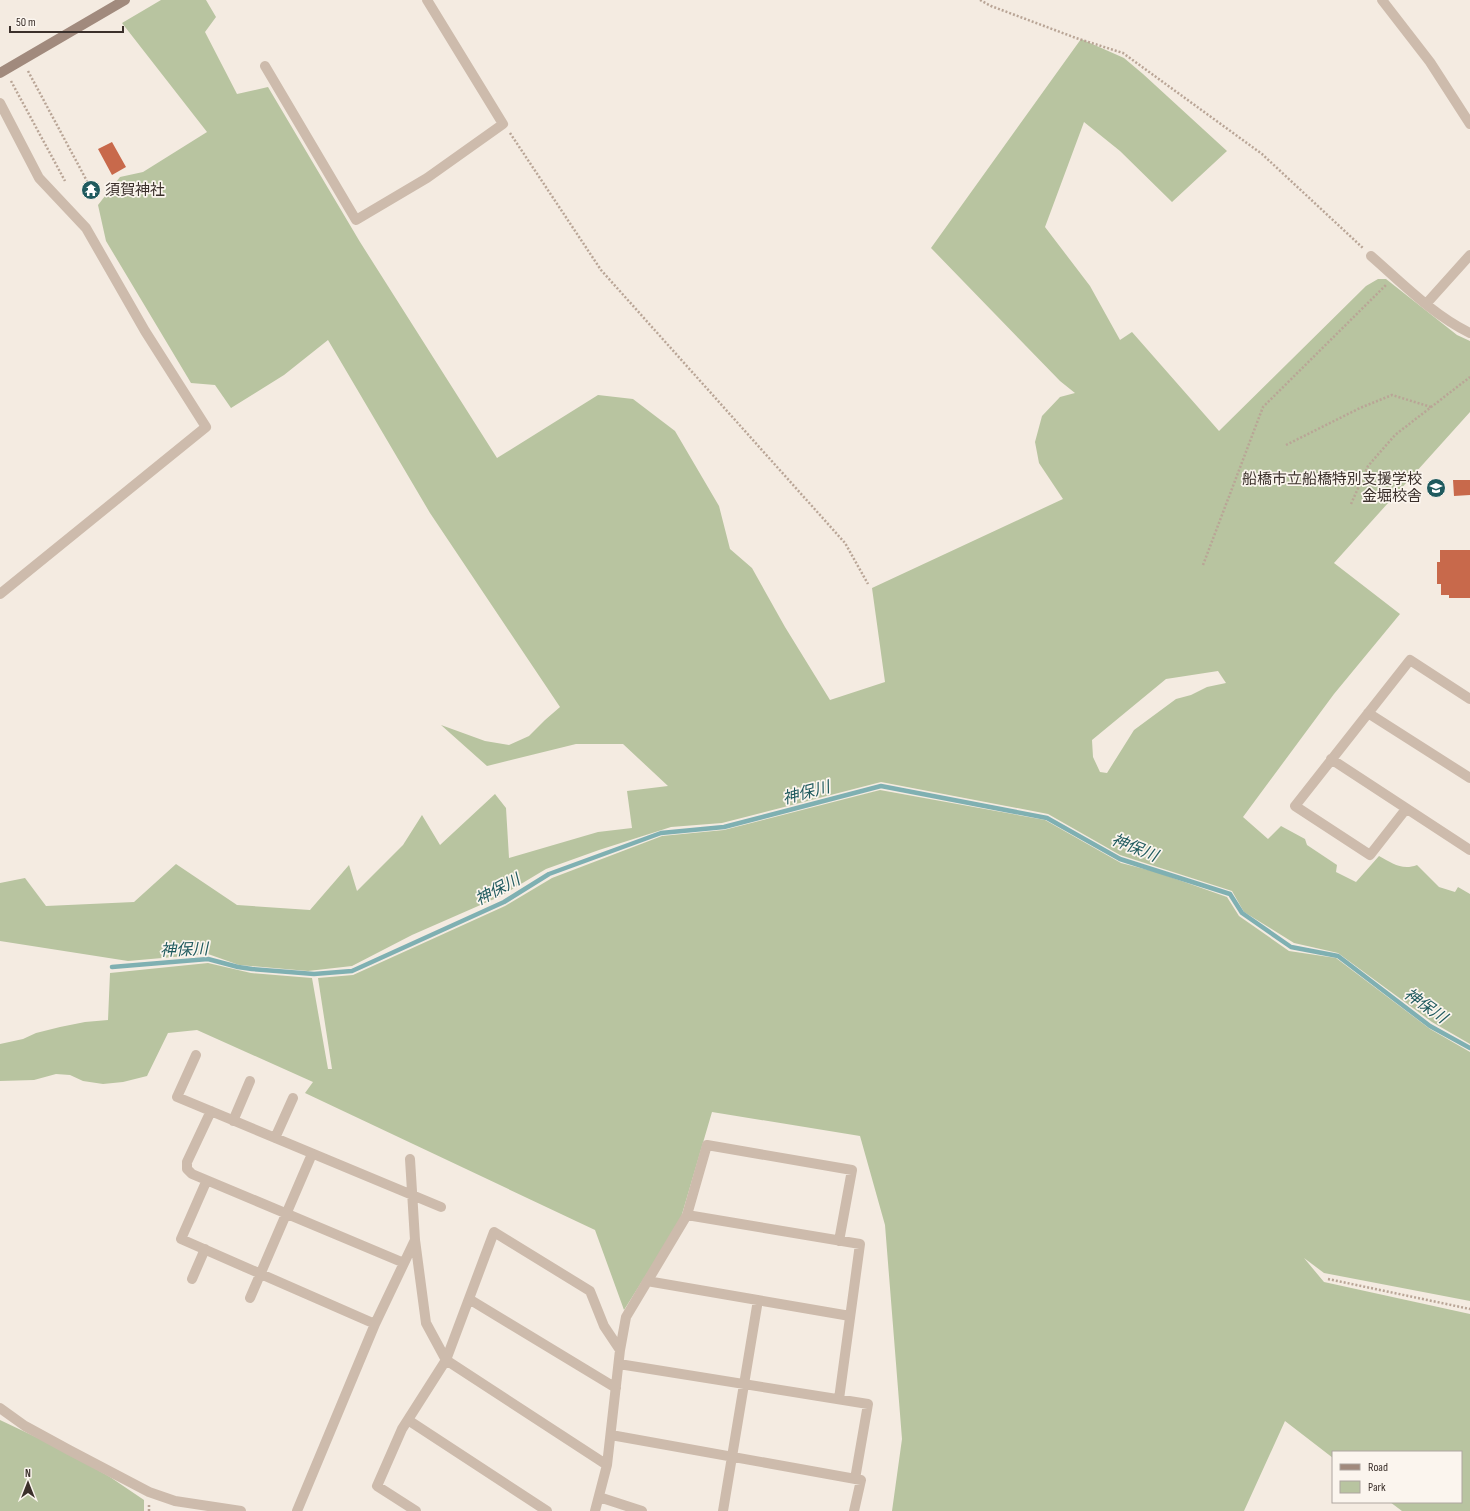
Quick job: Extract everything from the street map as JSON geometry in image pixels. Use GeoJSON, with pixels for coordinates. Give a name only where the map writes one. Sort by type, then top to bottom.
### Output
{"type":"FeatureCollection","features":[{"type":"Feature","properties":{"kind":"main road"},"geometry":{"type":"LineString","coordinates":[[0,73],[125,0]]}},
{"type":"Feature","properties":{"kind":"street"},"geometry":{"type":"LineString","coordinates":[[265,66],[356,220],[428,178],[503,124],[427,0]]}},
{"type":"Feature","properties":{"kind":"street"},"geometry":{"type":"LineString","coordinates":[[1382,0],[1430,62],[1470,124]]}},
{"type":"Feature","properties":{"kind":"street"},"geometry":{"type":"LineString","coordinates":[[0,103],[39,178],[86,228],[145,331],[206,427],[0,594]]}},
{"type":"Feature","properties":{"kind":"street"},"geometry":{"type":"LineString","coordinates":[[1426,304],[1470,255]]}},
{"type":"Feature","properties":{"kind":"street"},"geometry":{"type":"LineString","coordinates":[[1372,256],[1426,304],[1470,333]]}},
{"type":"Feature","properties":{"kind":"street"},"geometry":{"type":"LineString","coordinates":[[1406,809],[1370,855],[1295,806],[1410,660],[1470,699]]}},
{"type":"Feature","properties":{"kind":"street"},"geometry":{"type":"LineString","coordinates":[[1368,713],[1470,778]]}},
{"type":"Feature","properties":{"kind":"street"},"geometry":{"type":"LineString","coordinates":[[1331,759],[1470,850]]}},
{"type":"Feature","properties":{"kind":"street"},"geometry":{"type":"LineString","coordinates":[[196,1055],[177,1097],[441,1207]]}},
{"type":"Feature","properties":{"kind":"street"},"geometry":{"type":"LineString","coordinates":[[233,1120],[250,1080]]}},
{"type":"Feature","properties":{"kind":"street"},"geometry":{"type":"LineString","coordinates":[[275,1138],[293,1098]]}},
{"type":"Feature","properties":{"kind":"street"},"geometry":{"type":"LineString","coordinates":[[211,1111],[187,1162],[187,1169],[192,1174],[206,1182],[404,1263]]}},
{"type":"Feature","properties":{"kind":"street"},"geometry":{"type":"LineString","coordinates":[[595,1511],[607,1465],[620,1350],[626,1317],[687,1215],[707,1144],[852,1170],[839,1241]]}},
{"type":"Feature","properties":{"kind":"street"},"geometry":{"type":"LineString","coordinates":[[250,1298],[312,1154]]}},
{"type":"Feature","properties":{"kind":"street"},"geometry":{"type":"LineString","coordinates":[[410,1158],[416,1240],[426,1323],[446,1360],[607,1465]]}},
{"type":"Feature","properties":{"kind":"street"},"geometry":{"type":"LineString","coordinates":[[206,1182],[181,1239],[375,1324]]}},
{"type":"Feature","properties":{"kind":"street"},"geometry":{"type":"LineString","coordinates":[[687,1215],[860,1244],[839,1399]]}},
{"type":"Feature","properties":{"kind":"street"},"geometry":{"type":"LineString","coordinates":[[416,1511],[377,1486],[402,1429],[446,1360],[494,1232],[590,1291],[604,1326],[620,1350]]}},
{"type":"Feature","properties":{"kind":"street"},"geometry":{"type":"LineString","coordinates":[[297,1511],[375,1324],[416,1240]]}},
{"type":"Feature","properties":{"kind":"street"},"geometry":{"type":"LineString","coordinates":[[192,1279],[205,1249]]}},
{"type":"Feature","properties":{"kind":"street"},"geometry":{"type":"LineString","coordinates":[[647,1281],[850,1316]]}},
{"type":"Feature","properties":{"kind":"street"},"geometry":{"type":"LineString","coordinates":[[469,1299],[616,1388]]}},
{"type":"Feature","properties":{"kind":"street"},"geometry":{"type":"LineString","coordinates":[[722,1511],[758,1300]]}},
{"type":"Feature","properties":{"kind":"street"},"geometry":{"type":"LineString","coordinates":[[619,1364],[868,1404],[855,1479]]}},
{"type":"Feature","properties":{"kind":"street"},"geometry":{"type":"LineString","coordinates":[[0,1408],[25,1426],[156,1494],[174,1501],[241,1511]]}},
{"type":"Feature","properties":{"kind":"street"},"geometry":{"type":"LineString","coordinates":[[408,1420],[547,1511]]}},
{"type":"Feature","properties":{"kind":"street"},"geometry":{"type":"LineString","coordinates":[[611,1435],[861,1480],[854,1511]]}},
{"type":"Feature","properties":{"kind":"street"},"geometry":{"type":"LineString","coordinates":[[599,1497],[642,1511]]}},
{"type":"Feature","properties":{"kind":"path"},"geometry":{"type":"LineString","coordinates":[[980,0],[991,6],[1076,38],[1123,53],[1262,154],[1372,256]]}},
{"type":"Feature","properties":{"kind":"path"},"geometry":{"type":"LineString","coordinates":[[28,71],[88,183]]}},
{"type":"Feature","properties":{"kind":"path"},"geometry":{"type":"LineString","coordinates":[[11,81],[65,182]]}},
{"type":"Feature","properties":{"kind":"path"},"geometry":{"type":"LineString","coordinates":[[503,124],[601,270],[845,543],[868,584]]}},
{"type":"Feature","properties":{"kind":"path"},"geometry":{"type":"LineString","coordinates":[[1203,565],[1263,407],[1389,282]]}},
{"type":"Feature","properties":{"kind":"path"},"geometry":{"type":"LineString","coordinates":[[1351,504],[1368,466],[1394,435],[1470,377]]}},
{"type":"Feature","properties":{"kind":"path"},"geometry":{"type":"LineString","coordinates":[[1286,445],[1360,408],[1392,395],[1431,406]]}},
{"type":"Feature","properties":{"kind":"path"},"geometry":{"type":"LineString","coordinates":[[1328,1279],[1470,1309]]}},
{"type":"Feature","properties":{"kind":"green space"},"geometry":{"type":"Polygon","coordinates":[[[161,0],[206,0],[216,17],[205,32],[237,94],[268,87],[360,242],[497,458],[598,395],[633,399],[675,431],[719,506],[730,549],[752,568],[785,627],[830,700],[885,682],[872,588],[1063,499],[1039,463],[1035,442],[1042,416],[1060,397],[1075,393],[1060,381],[931,248],[1081,39],[1124,58],[1227,151],[1172,202],[1120,151],[1084,122],[1045,227],[1090,286],[1120,340],[1132,332],[1219,431],[1366,286],[1378,279],[1386,279],[1457,335],[1470,341],[1470,412],[1334,563],[1400,614],[1334,694],[1243,817],[1268,839],[1281,826],[1305,839],[1307,845],[1337,865],[1336,872],[1356,882],[1379,856],[1402,867],[1412,867],[1417,865],[1439,887],[1455,892],[1458,887],[1470,894],[1470,1044],[1432,1022],[1338,953],[1294,943],[1244,912],[1232,891],[1120,855],[1048,814],[881,782],[722,823],[671,827],[599,850],[546,869],[501,896],[412,935],[352,966],[308,971],[239,965],[208,954],[128,961],[0,941],[0,883],[25,878],[46,906],[134,902],[176,864],[237,905],[310,910],[349,865],[357,891],[403,845],[422,815],[440,845],[495,794],[506,808],[509,858],[598,832],[632,828],[627,791],[668,786],[623,744],[576,744],[487,766],[441,725],[485,741],[509,745],[529,736],[560,707],[430,513],[328,340],[284,375],[231,408],[215,385],[191,383],[106,241],[98,205],[120,177],[143,172],[207,132],[122,23],[161,0]],[[1218,671],[1166,679],[1092,740],[1093,757],[1100,772],[1107,773],[1134,730],[1176,699],[1191,695],[1207,687],[1226,683],[1218,671]]]}},
{"type":"Feature","properties":{"kind":"green space"},"geometry":{"type":"Polygon","coordinates":[[[880,790],[1045,820],[1121,863],[1156,872],[1227,897],[1239,916],[1289,951],[1336,958],[1430,1029],[1470,1052],[1470,1301],[1324,1273],[1304,1258],[1324,1282],[1470,1314],[1470,1511],[1402,1511],[1391,1503],[1462,1503],[1462,1451],[1332,1451],[1332,1457],[1285,1421],[1244,1511],[892,1511],[902,1439],[885,1225],[860,1136],[712,1112],[680,1221],[624,1310],[595,1230],[305,1093],[313,1082],[197,1030],[168,1033],[147,1076],[123,1082],[103,1084],[83,1081],[70,1075],[56,1074],[34,1080],[0,1081],[0,1044],[23,1039],[36,1033],[60,1027],[85,1022],[108,1020],[110,973],[208,963],[251,973],[312,978],[328,1069],[332,1069],[318,978],[353,975],[505,906],[552,878],[662,836],[724,830],[880,790]]]}},
{"type":"Feature","properties":{"kind":"green space"},"geometry":{"type":"Polygon","coordinates":[[[0,1420],[61,1449],[110,1477],[144,1500],[144,1511],[0,1511],[0,1420]]]}},
{"type":"Feature","properties":{"kind":"building"},"geometry":{"type":"Polygon","coordinates":[[[112,142],[126,167],[112,175],[98,149],[112,142]]]}},
{"type":"Feature","properties":{"kind":"building"},"geometry":{"type":"Polygon","coordinates":[[[1453,480],[1470,480],[1470,495],[1454,496],[1453,480]]]}},
{"type":"Feature","properties":{"kind":"building"},"geometry":{"type":"Polygon","coordinates":[[[1440,550],[1470,550],[1470,598],[1449,598],[1449,595],[1441,595],[1441,584],[1437,584],[1437,562],[1440,562],[1440,550]]]}},
{"type":"Feature","properties":{"kind":"waterway","name":"神保川"},"geometry":{"type":"LineString","coordinates":[[112,967],[208,959],[252,969],[314,974],[352,971],[504,902],[549,874],[661,833],[724,827],[881,786],[1047,818],[1120,859],[1230,894],[1242,913],[1291,947],[1338,956],[1430,1026],[1470,1048]]}},
{"type":"Feature","properties":{"kind":"place","name":"須賀神社"},"geometry":{"type":"Point","coordinates":[91,190]}},
{"type":"Feature","properties":{"kind":"place","name":"船橋市立船橋特別支援学校 金堀校舎"},"geometry":{"type":"Point","coordinates":[1436,488]}}]}
